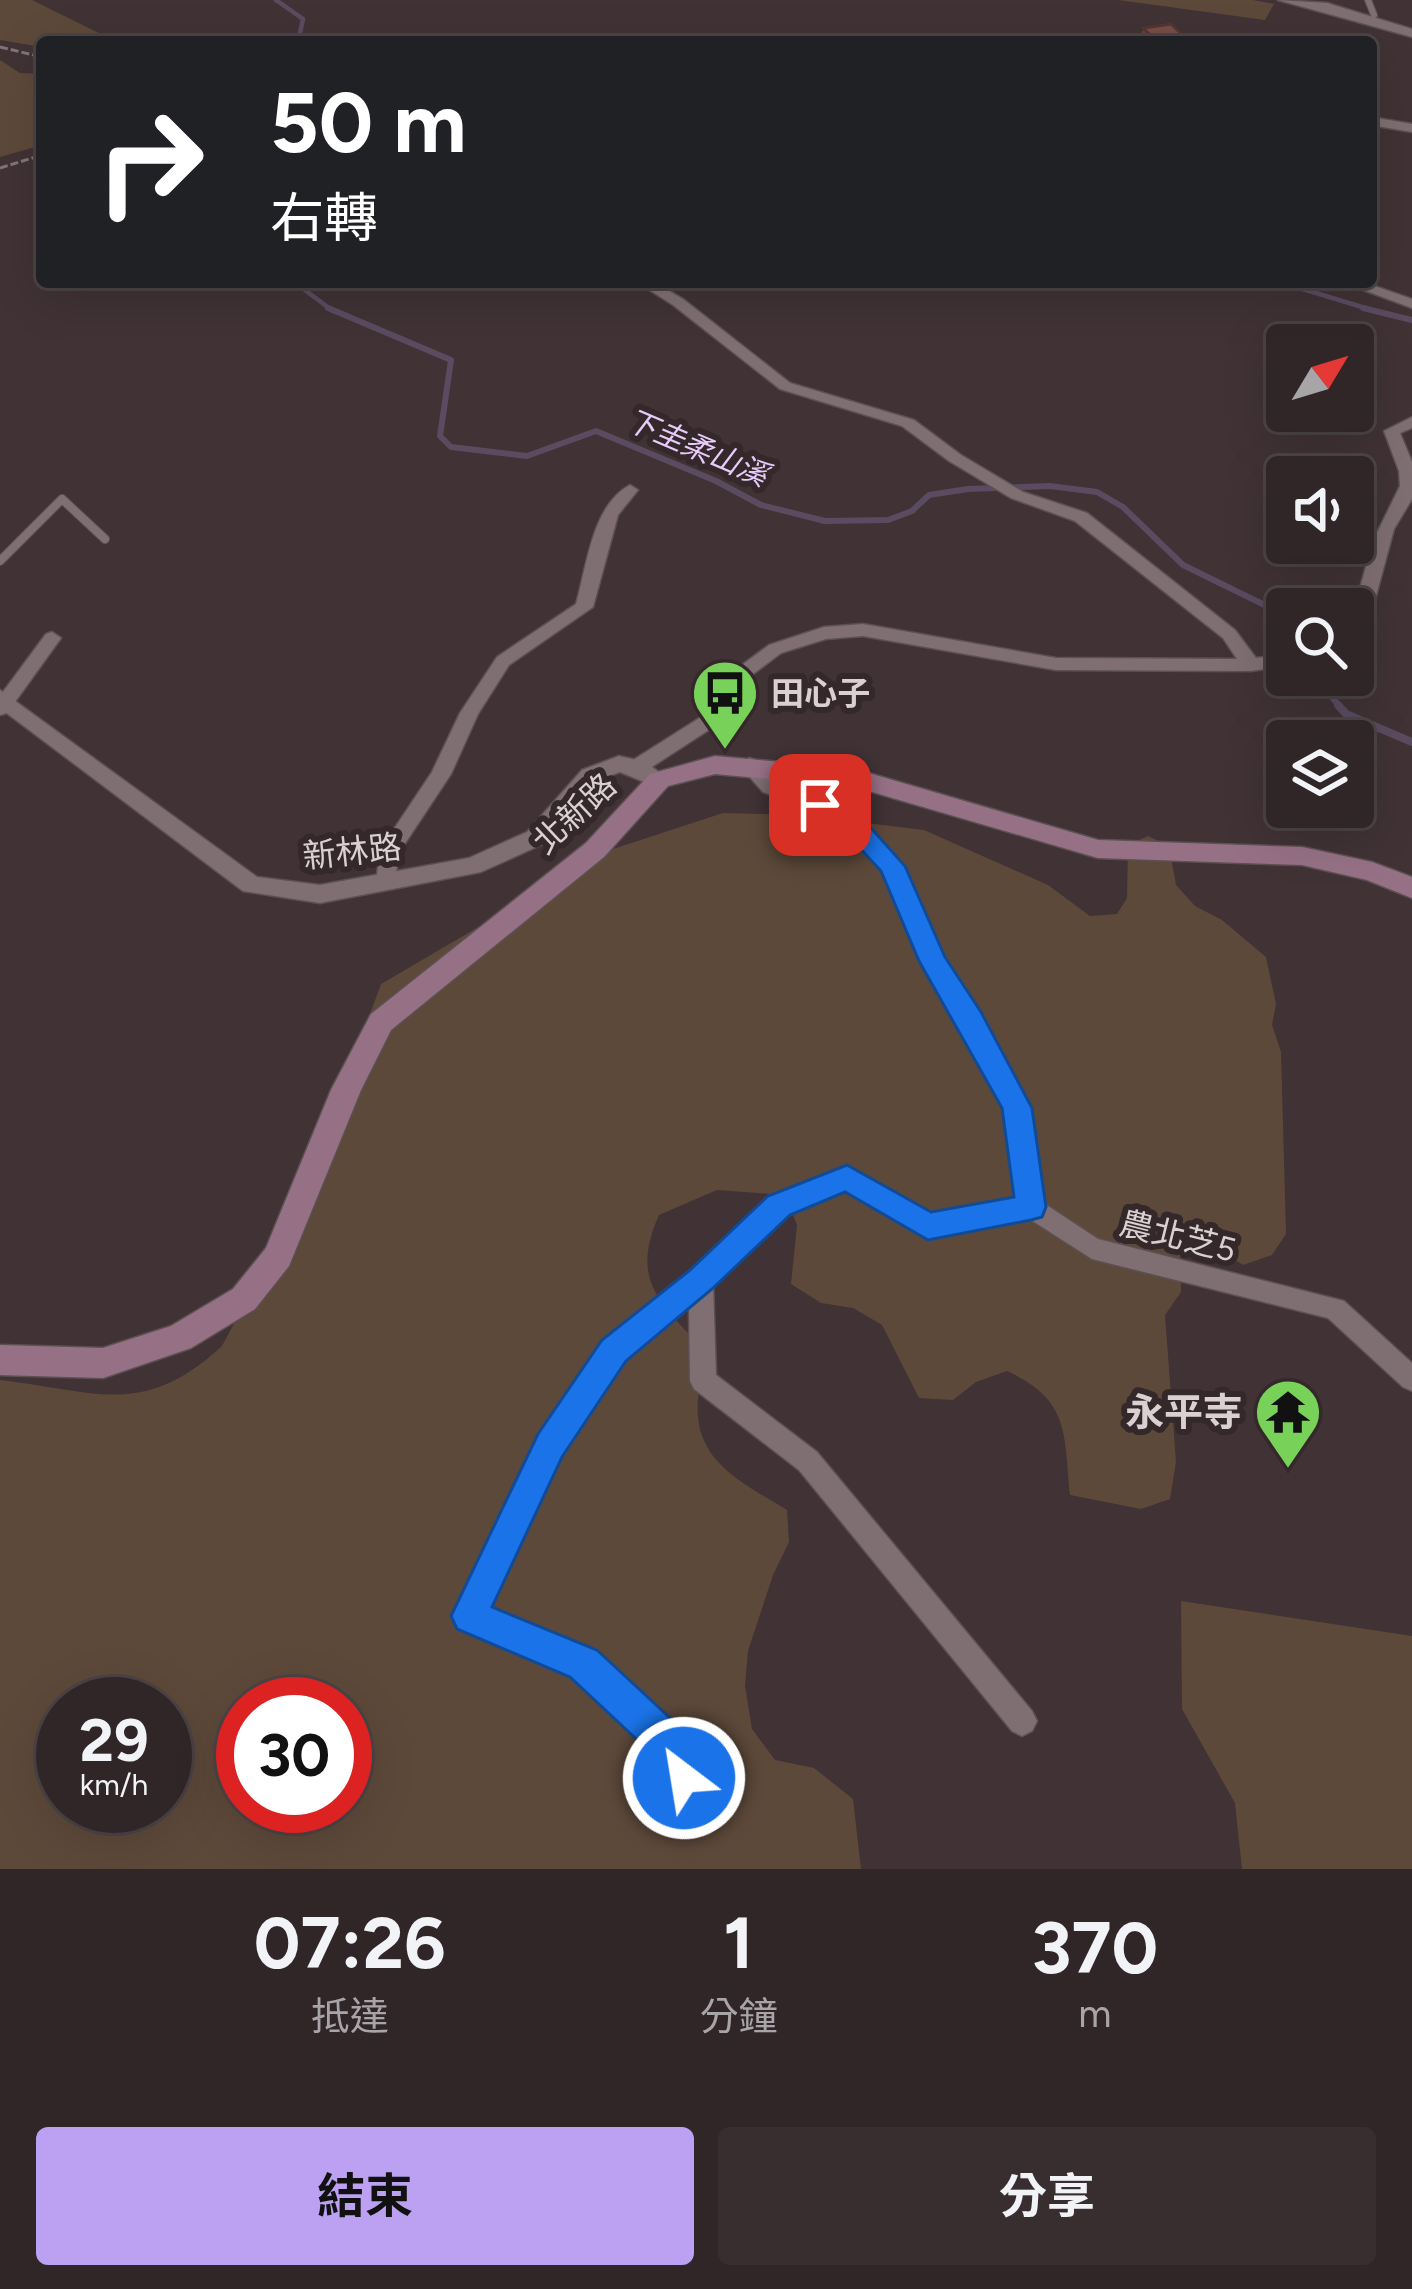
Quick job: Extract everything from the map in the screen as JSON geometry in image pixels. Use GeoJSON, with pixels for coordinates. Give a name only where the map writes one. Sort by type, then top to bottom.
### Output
{"type":"FeatureCollection","features":[{"type":"Feature","properties":{"kind":"main road","name":"北新路"},"geometry":{"type":"LineString","coordinates":[[0,1360],[103,1363],[181,1338],[244,1299],[278,1256],[346,1090],[381,1022],[595,850],[648,774],[749,765],[855,778],[1098,849],[1302,856],[1372,872],[1412,888]]}},
{"type":"Feature","properties":{"kind":"street"},"geometry":{"type":"LineString","coordinates":[[1283,0],[1412,33]]}},
{"type":"Feature","properties":{"kind":"street"},"geometry":{"type":"LineString","coordinates":[[1377,122],[1412,128]]}},
{"type":"Feature","properties":{"kind":"street"},"geometry":{"type":"LineString","coordinates":[[654,288],[785,386],[908,423],[1017,495],[1082,518],[1229,634],[1251,665]]}},
{"type":"Feature","properties":{"kind":"street"},"geometry":{"type":"LineString","coordinates":[[1366,288],[1412,304]]}},
{"type":"Feature","properties":{"kind":"street"},"geometry":{"type":"LineString","coordinates":[[1368,588],[1369,569],[1387,524],[1408,490],[1406,460],[1395,447],[1393,431],[1412,422]]}},
{"type":"Feature","properties":{"kind":"street"},"geometry":{"type":"LineString","coordinates":[[386,884],[390,850],[441,774],[469,713],[503,661],[584,607],[610,514],[630,490]]}},
{"type":"Feature","properties":{"kind":"street"},"geometry":{"type":"LineString","coordinates":[[648,774],[717,716],[734,680],[775,649],[824,633],[863,630],[1056,664],[1266,663]]}},
{"type":"Feature","properties":{"kind":"street"},"geometry":{"type":"LineString","coordinates":[[3,703],[52,638]]}},
{"type":"Feature","properties":{"kind":"street","name":"新林路"},"geometry":{"type":"LineString","coordinates":[[3,703],[251,885],[320,894],[473,866],[535,838],[590,775],[619,764],[648,774]]}},
{"type":"Feature","properties":{"kind":"street"},"geometry":{"type":"LineString","coordinates":[[684,1778],[683,1757],[584,1664],[470,1616],[550,1446],[614,1351],[701,1280],[779,1205],[847,1178],[928,1226],[1031,1207],[1017,1108],[971,1020],[933,961],[892,866],[853,824],[820,805],[770,787],[749,765]]}},
{"type":"Feature","properties":{"kind":"street","name":"農北芝5"},"geometry":{"type":"LineString","coordinates":[[1031,1207],[1092,1248],[1335,1309],[1412,1379]]}},
{"type":"Feature","properties":{"kind":"street"},"geometry":{"type":"LineString","coordinates":[[701,1280],[703,1381],[808,1461],[1022,1721]]}},
{"type":"Feature","properties":{"kind":"lane"},"geometry":{"type":"LineString","coordinates":[[1368,0],[1374,15]]}},
{"type":"Feature","properties":{"kind":"lane"},"geometry":{"type":"LineString","coordinates":[[0,561],[62,499],[105,539]]}},
{"type":"Feature","properties":{"kind":"path"},"geometry":{"type":"LineString","coordinates":[[0,46],[36,55]]}},
{"type":"Feature","properties":{"kind":"path"},"geometry":{"type":"LineString","coordinates":[[0,169],[36,157]]}},
{"type":"Feature","properties":{"kind":"shaded area"},"geometry":{"type":"Polygon","coordinates":[[[0,0],[32,0],[105,36],[36,36],[36,46],[0,40],[0,0]]]}},
{"type":"Feature","properties":{"kind":"shaded area"},"geometry":{"type":"Polygon","coordinates":[[[1118,0],[1253,0],[1274,4],[1265,20],[1118,0]]]}},
{"type":"Feature","properties":{"kind":"shaded area"},"geometry":{"type":"Polygon","coordinates":[[[0,60],[20,73],[36,74],[36,147],[0,157],[0,60]]]}},
{"type":"Feature","properties":{"kind":"shaded area"},"geometry":{"type":"Polygon","coordinates":[[[723,813],[800,815],[924,830],[1048,885],[1090,916],[1117,914],[1127,898],[1128,845],[1148,836],[1169,846],[1176,885],[1195,906],[1222,920],[1266,957],[1276,1004],[1272,1025],[1281,1052],[1286,1234],[1272,1255],[1243,1265],[1212,1245],[1180,1236],[1181,1292],[1165,1315],[1176,1462],[1170,1499],[1141,1509],[1070,1495],[1064,1436],[1053,1407],[1028,1382],[1007,1371],[976,1382],[953,1400],[919,1398],[882,1325],[853,1308],[821,1303],[791,1284],[797,1225],[785,1195],[717,1190],[659,1215],[647,1258],[649,1275],[663,1304],[703,1350],[698,1401],[701,1434],[730,1473],[787,1510],[789,1542],[748,1651],[745,1686],[752,1729],[775,1760],[814,1768],[853,1799],[861,1869],[0,1869],[0,1380],[92,1393],[142,1392],[194,1369],[222,1346],[359,1090],[366,1025],[381,984],[610,850],[723,813]]]}},
{"type":"Feature","properties":{"kind":"shaded area"},"geometry":{"type":"Polygon","coordinates":[[[1181,1601],[1412,1636],[1412,1869],[1242,1869],[1235,1803],[1182,1709],[1181,1601]]]}},
{"type":"Feature","properties":{"kind":"building"},"geometry":{"type":"Polygon","coordinates":[[[1171,24],[1184,36],[1152,36],[1143,28],[1171,24]]]}},
{"type":"Feature","properties":{"kind":"waterway","name":"下圭柔山溪"},"geometry":{"type":"LineString","coordinates":[[276,0],[303,19],[299,36]]}},
{"type":"Feature","properties":{"kind":"waterway","name":"下圭柔山溪"},"geometry":{"type":"LineString","coordinates":[[302,288],[330,309]]}},
{"type":"Feature","properties":{"kind":"waterway"},"geometry":{"type":"LineString","coordinates":[[1300,288],[1374,311]]}},
{"type":"Feature","properties":{"kind":"waterway"},"geometry":{"type":"LineString","coordinates":[[1363,308],[1374,311]]}},
{"type":"Feature","properties":{"kind":"waterway","name":"下圭柔山溪"},"geometry":{"type":"LineString","coordinates":[[330,309],[451,360],[440,436],[451,447],[527,456],[596,431],[761,505],[825,521],[888,520],[912,511],[929,495],[968,489],[1050,486],[1097,492],[1123,507],[1183,565],[1266,606]]}},
{"type":"Feature","properties":{"kind":"waterway"},"geometry":{"type":"LineString","coordinates":[[1374,311],[1412,320]]}},
{"type":"Feature","properties":{"kind":"waterway","name":"下圭柔山溪"},"geometry":{"type":"LineString","coordinates":[[1331,696],[1341,708]]}},
{"type":"Feature","properties":{"kind":"waterway","name":"下圭柔山溪"},"geometry":{"type":"LineString","coordinates":[[1338,705],[1346,714],[1412,742]]}},
{"type":"Feature","properties":{"kind":"place","name":"田心子"},"geometry":{"type":"Point","coordinates":[725,752]}},
{"type":"Feature","properties":{"kind":"place","name":"永平寺"},"geometry":{"type":"Point","coordinates":[1288,1471]}},
{"type":"Feature","properties":{"kind":"route"},"geometry":{"type":"LineString","coordinates":[[684,1778],[683,1757],[584,1664],[470,1616],[550,1446],[614,1351],[701,1280],[779,1205],[847,1178],[928,1226],[1031,1207],[1017,1108],[971,1020],[933,961],[892,866],[853,824],[820,805]]}}]}
